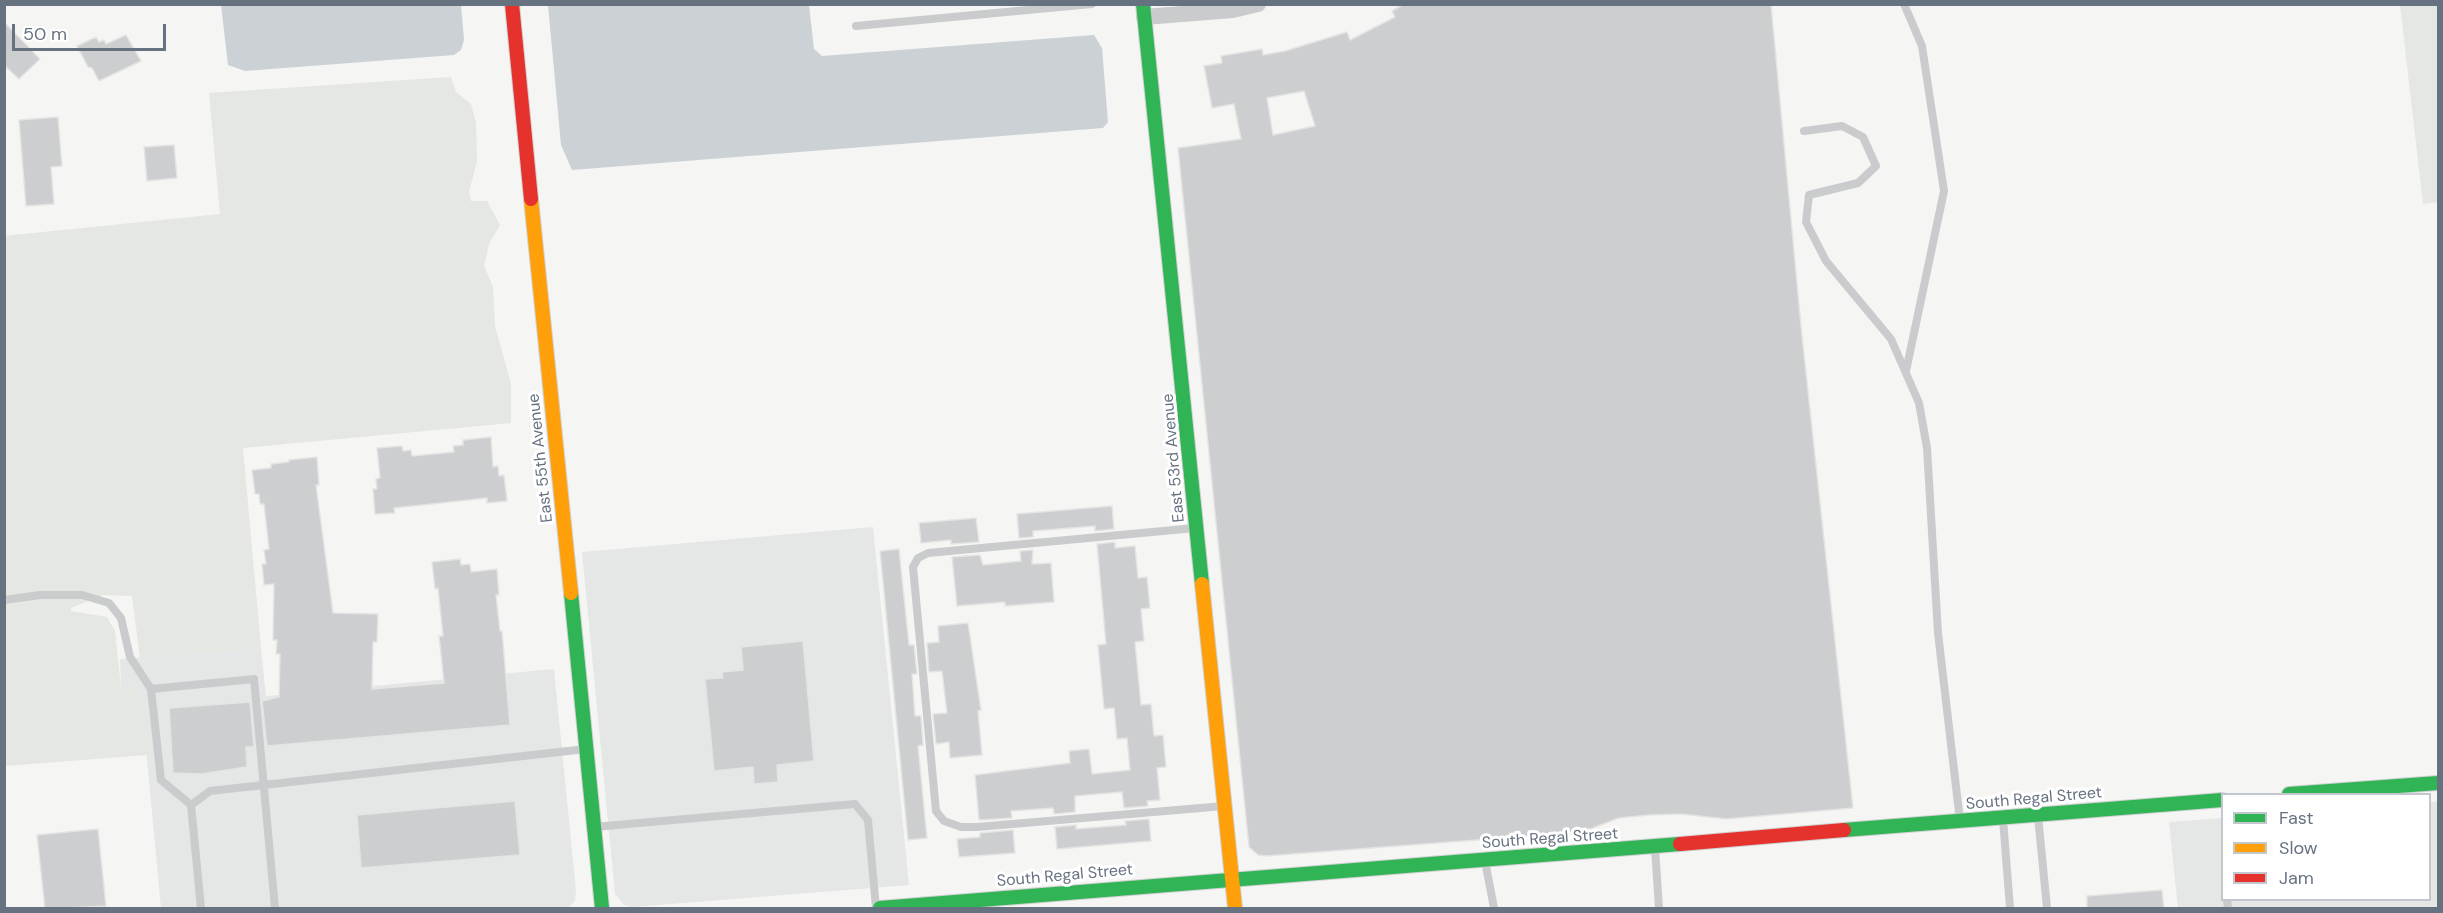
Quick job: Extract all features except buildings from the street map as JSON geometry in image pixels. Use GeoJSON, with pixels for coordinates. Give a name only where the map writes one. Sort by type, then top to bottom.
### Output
{"type":"FeatureCollection","features":[{"type":"Feature","properties":{"kind":"street","name":"East 55th Avenue"},"geometry":{"type":"LineString","coordinates":[[512,4],[602,909]]}},
{"type":"Feature","properties":{"kind":"street"},"geometry":{"type":"LineString","coordinates":[[1144,11],[1233,10],[1258,4]]}},
{"type":"Feature","properties":{"kind":"street","name":"East 53rd Avenue"},"geometry":{"type":"LineString","coordinates":[[1144,11],[1235,909]]}},
{"type":"Feature","properties":{"kind":"street"},"geometry":{"type":"LineString","coordinates":[[2314,793],[2439,783]]}},
{"type":"Feature","properties":{"kind":"street","name":"South Regal Street"},"geometry":{"type":"LineString","coordinates":[[878,909],[1233,878],[1655,847],[2221,800]]}},
{"type":"Feature","properties":{"kind":"lane"},"geometry":{"type":"LineString","coordinates":[[856,26],[1092,4]]}},
{"type":"Feature","properties":{"kind":"lane"},"geometry":{"type":"LineString","coordinates":[[1904,4],[1922,46],[1944,191],[1906,371]]}},
{"type":"Feature","properties":{"kind":"lane"},"geometry":{"type":"LineString","coordinates":[[1804,131],[1842,126],[1863,137],[1876,166],[1858,183],[1809,195],[1806,222],[1826,261],[1892,339],[1919,403],[1927,448],[1938,633],[1960,822]]}},
{"type":"Feature","properties":{"kind":"lane"},"geometry":{"type":"LineString","coordinates":[[1197,528],[928,553],[918,558],[913,567],[936,811],[944,821],[961,827],[977,827],[1225,806]]}},
{"type":"Feature","properties":{"kind":"lane"},"geometry":{"type":"LineString","coordinates":[[4,600],[40,595],[82,595],[109,603],[121,618],[130,657],[151,689],[161,780],[191,805],[201,909]]}},
{"type":"Feature","properties":{"kind":"lane"},"geometry":{"type":"LineString","coordinates":[[151,689],[254,679],[275,909]]}},
{"type":"Feature","properties":{"kind":"lane"},"geometry":{"type":"LineString","coordinates":[[191,805],[210,791],[586,749]]}},
{"type":"Feature","properties":{"kind":"lane"},"geometry":{"type":"LineString","coordinates":[[594,827],[855,804],[868,820],[878,909]]}},
{"type":"Feature","properties":{"kind":"lane"},"geometry":{"type":"LineString","coordinates":[[2038,816],[2047,909]]}},
{"type":"Feature","properties":{"kind":"lane"},"geometry":{"type":"LineString","coordinates":[[2003,818],[2010,909]]}},
{"type":"Feature","properties":{"kind":"lane"},"geometry":{"type":"LineString","coordinates":[[1655,847],[1659,909]]}},
{"type":"Feature","properties":{"kind":"lane"},"geometry":{"type":"LineString","coordinates":[[1485,860],[1494,909]]}},
{"type":"Feature","properties":{"kind":"shaded area"},"geometry":{"type":"Polygon","coordinates":[[[221,5],[461,5],[464,40],[461,50],[454,55],[245,71],[228,65],[221,5]]]}},
{"type":"Feature","properties":{"kind":"shaded area"},"geometry":{"type":"Polygon","coordinates":[[[548,5],[809,5],[814,49],[822,56],[1094,35],[1102,48],[1108,122],[1103,128],[572,170],[561,145],[548,5]]]}},
{"type":"Feature","properties":{"kind":"shaded area"},"geometry":{"type":"Polygon","coordinates":[[[2400,5],[2438,5],[2438,202],[2423,204],[2400,5]]]}},
{"type":"Feature","properties":{"kind":"shaded area"},"geometry":{"type":"Polygon","coordinates":[[[451,77],[456,92],[471,104],[476,123],[477,161],[469,192],[471,201],[487,201],[500,225],[489,244],[484,266],[493,287],[495,326],[511,384],[511,423],[243,448],[261,648],[140,658],[132,596],[103,595],[71,608],[71,611],[107,617],[115,631],[121,688],[133,688],[141,696],[147,755],[5,766],[4,236],[220,214],[209,93],[451,77]]]}},
{"type":"Feature","properties":{"kind":"shaded area"},"geometry":{"type":"Polygon","coordinates":[[[873,527],[909,885],[633,907],[624,905],[615,894],[582,552],[873,527]]]}},
{"type":"Feature","properties":{"kind":"shaded area"},"geometry":{"type":"Polygon","coordinates":[[[261,648],[266,696],[554,669],[576,891],[575,901],[568,908],[161,908],[141,696],[121,689],[120,659],[261,648]]]}},
{"type":"Feature","properties":{"kind":"shaded area"},"geometry":{"type":"Polygon","coordinates":[[[2438,801],[2438,908],[2178,908],[2169,822],[2221,818],[2221,901],[2431,901],[2431,802],[2438,801]]]}},
{"type":"Feature","properties":{"kind":"traffic: fast"},"geometry":{"type":"LineString","coordinates":[[1143,4],[1202,584]]}},
{"type":"Feature","properties":{"kind":"traffic: fast"},"geometry":{"type":"LineString","coordinates":[[571,593],[602,908]]}},
{"type":"Feature","properties":{"kind":"traffic: fast"},"geometry":{"type":"LineString","coordinates":[[2303,793],[2438,783]]}},
{"type":"Feature","properties":{"kind":"traffic: fast"},"geometry":{"type":"LineString","coordinates":[[1844,830],[2221,800]]}},
{"type":"Feature","properties":{"kind":"traffic: fast"},"geometry":{"type":"LineString","coordinates":[[880,908],[1680,844]]}},
{"type":"Feature","properties":{"kind":"traffic: slow"},"geometry":{"type":"LineString","coordinates":[[531,199],[571,593]]}},
{"type":"Feature","properties":{"kind":"traffic: slow"},"geometry":{"type":"LineString","coordinates":[[1202,584],[1235,908]]}},
{"type":"Feature","properties":{"kind":"traffic: jam"},"geometry":{"type":"LineString","coordinates":[[512,4],[531,199]]}},
{"type":"Feature","properties":{"kind":"traffic: jam"},"geometry":{"type":"LineString","coordinates":[[1680,844],[1844,830]]}}]}
